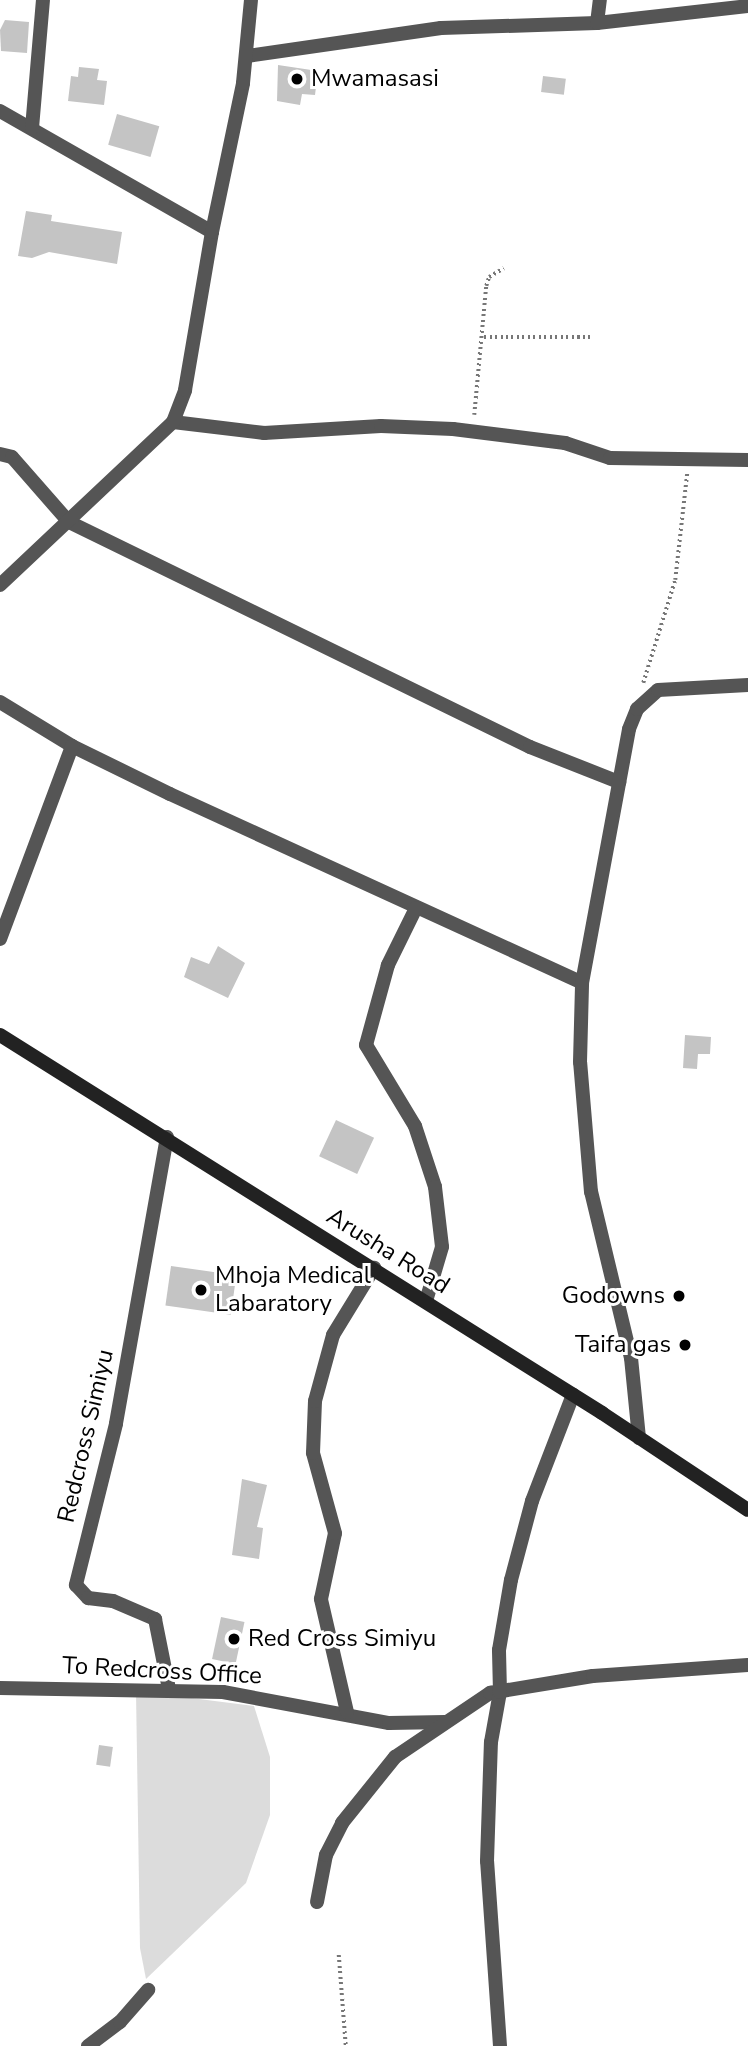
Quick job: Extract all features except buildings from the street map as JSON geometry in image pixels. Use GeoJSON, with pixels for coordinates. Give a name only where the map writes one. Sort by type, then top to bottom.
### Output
{"type":"FeatureCollection","features":[{"type":"Feature","properties":{"kind":"main road","name":"Arusha Road"},"geometry":{"type":"LineString","coordinates":[[0,1035],[426,1301],[748,1510]]}},
{"type":"Feature","properties":{"kind":"street"},"geometry":{"type":"LineString","coordinates":[[32,128],[43,0]]}},
{"type":"Feature","properties":{"kind":"street"},"geometry":{"type":"LineString","coordinates":[[0,586],[173,422],[186,390],[212,232],[247,56],[251,0]]}},
{"type":"Feature","properties":{"kind":"street"},"geometry":{"type":"LineString","coordinates":[[597,23],[600,0]]}},
{"type":"Feature","properties":{"kind":"street"},"geometry":{"type":"LineString","coordinates":[[247,56],[441,28],[597,23],[748,6]]}},
{"type":"Feature","properties":{"kind":"street"},"geometry":{"type":"LineString","coordinates":[[0,111],[212,232]]}},
{"type":"Feature","properties":{"kind":"street"},"geometry":{"type":"LineString","coordinates":[[173,422],[264,433],[381,426],[472,431],[565,443],[610,458],[691,457],[748,460]]}},
{"type":"Feature","properties":{"kind":"street"},"geometry":{"type":"LineString","coordinates":[[0,454],[12,457],[69,522],[530,747],[619,782]]}},
{"type":"Feature","properties":{"kind":"street"},"geometry":{"type":"LineString","coordinates":[[639,1437],[631,1358],[591,1192],[580,1062],[582,984],[619,782],[637,709],[658,690],[748,685]]}},
{"type":"Feature","properties":{"kind":"street"},"geometry":{"type":"LineString","coordinates":[[0,702],[72,746],[582,984]]}},
{"type":"Feature","properties":{"kind":"street"},"geometry":{"type":"LineString","coordinates":[[0,939],[72,746]]}},
{"type":"Feature","properties":{"kind":"street"},"geometry":{"type":"LineString","coordinates":[[416,908],[388,965],[366,1045],[415,1126],[435,1187],[442,1247],[426,1301]]}},
{"type":"Feature","properties":{"kind":"street","name":"Redcross Simiyu"},"geometry":{"type":"LineString","coordinates":[[167,1137],[116,1424],[76,1585],[88,1598],[113,1601],[155,1619],[169,1689]]}},
{"type":"Feature","properties":{"kind":"street"},"geometry":{"type":"LineString","coordinates":[[347,1712],[321,1599],[335,1533],[313,1453],[315,1402],[333,1335],[373,1268]]}},
{"type":"Feature","properties":{"kind":"street"},"geometry":{"type":"LineString","coordinates":[[500,2046],[486,1861],[491,1742],[500,1692],[499,1650],[511,1580],[532,1501],[573,1395]]}},
{"type":"Feature","properties":{"kind":"street"},"geometry":{"type":"LineString","coordinates":[[317,1902],[326,1855],[342,1823],[395,1757],[490,1693],[593,1676],[748,1665]]}},
{"type":"Feature","properties":{"kind":"street","name":"To Redcross Office"},"geometry":{"type":"LineString","coordinates":[[0,1688],[223,1692],[347,1712],[389,1723],[446,1722]]}},
{"type":"Feature","properties":{"kind":"street"},"geometry":{"type":"LineString","coordinates":[[89,2046],[120,2022],[148,1990]]}},
{"type":"Feature","properties":{"kind":"path"},"geometry":{"type":"LineString","coordinates":[[472,431],[484,337],[486,286],[489,277],[504,268]]}},
{"type":"Feature","properties":{"kind":"path"},"geometry":{"type":"LineString","coordinates":[[484,337],[590,337]]}},
{"type":"Feature","properties":{"kind":"path"},"geometry":{"type":"LineString","coordinates":[[637,709],[675,580],[691,457]]}},
{"type":"Feature","properties":{"kind":"path"},"geometry":{"type":"LineString","coordinates":[[339,1955],[346,2046]]}},
{"type":"Feature","properties":{"kind":"shaded area"},"geometry":{"type":"Polygon","coordinates":[[[136,1691],[254,1706],[270,1757],[270,1815],[246,1883],[146,1979],[140,1948],[136,1691]]]}},
{"type":"Feature","properties":{"kind":"place","name":"Mwamasasi"},"geometry":{"type":"Point","coordinates":[297,79]}},
{"type":"Feature","properties":{"kind":"place","name":"Mhoja Medical Labaratory"},"geometry":{"type":"Point","coordinates":[201,1290]}},
{"type":"Feature","properties":{"kind":"place","name":"Godowns"},"geometry":{"type":"Point","coordinates":[679,1296]}},
{"type":"Feature","properties":{"kind":"place","name":"Taifa gas"},"geometry":{"type":"Point","coordinates":[685,1345]}},
{"type":"Feature","properties":{"kind":"place","name":"Red Cross Simiyu"},"geometry":{"type":"Point","coordinates":[234,1639]}}]}
